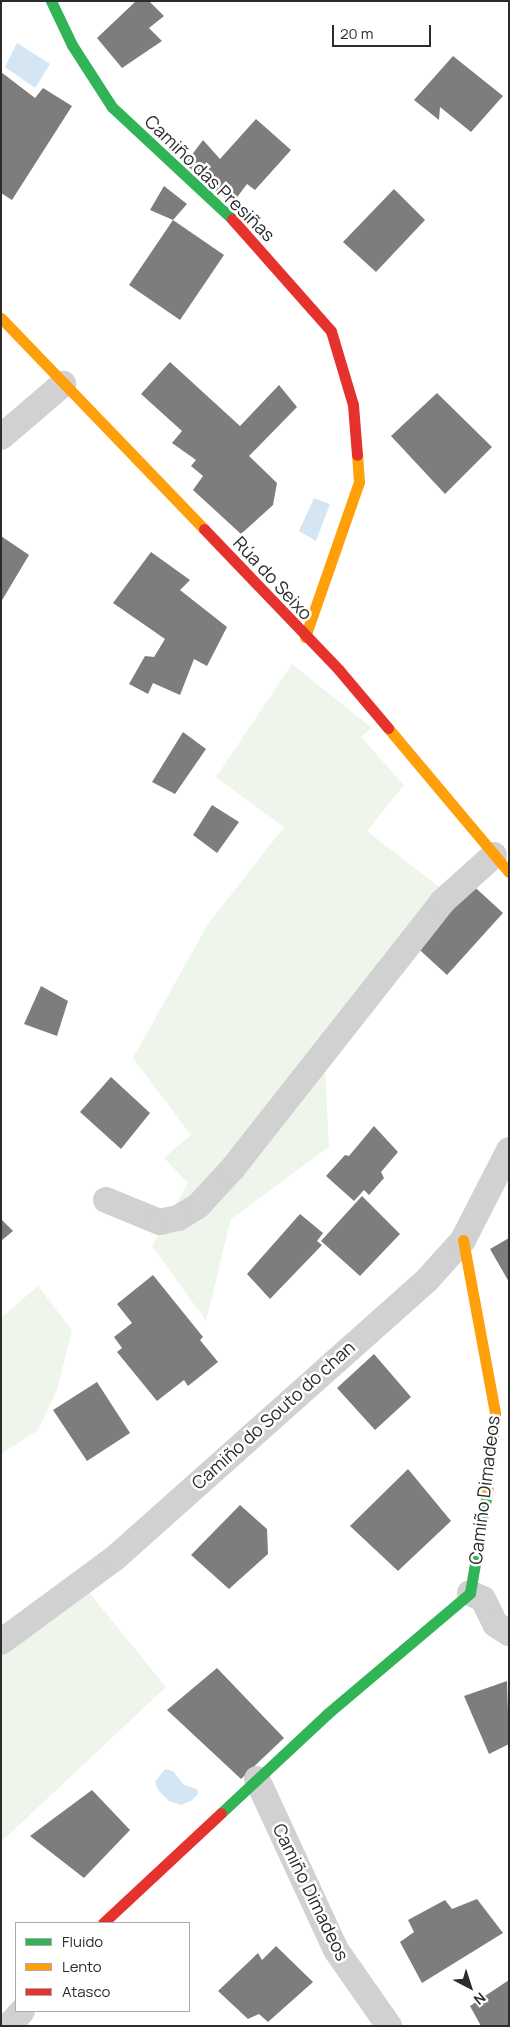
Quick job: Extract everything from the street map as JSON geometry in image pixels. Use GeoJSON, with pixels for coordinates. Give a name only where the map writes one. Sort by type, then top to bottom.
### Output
{"type":"FeatureCollection","features":[{"type":"Feature","properties":{"kind":"street","name":"Camiño das Presiñas"},"geometry":{"type":"LineString","coordinates":[[51,1],[72,45],[112,107],[238,225],[331,331],[352,405],[359,482],[305,638]]}},
{"type":"Feature","properties":{"kind":"street","name":"Rúa do Seixo"},"geometry":{"type":"LineString","coordinates":[[1,318],[305,638],[339,670],[502,864]]}},
{"type":"Feature","properties":{"kind":"street"},"geometry":{"type":"LineString","coordinates":[[3,431],[63,384]]}},
{"type":"Feature","properties":{"kind":"street"},"geometry":{"type":"LineString","coordinates":[[106,1200],[160,1222],[178,1218],[198,1206],[233,1168],[436,908],[502,864]]}},
{"type":"Feature","properties":{"kind":"street","name":"Camiño do Souto do chan"},"geometry":{"type":"LineString","coordinates":[[1,1642],[115,1558],[343,1351],[427,1280],[463,1240],[508,1154]]}},
{"type":"Feature","properties":{"kind":"street","name":"Camiño Dimadeos"},"geometry":{"type":"LineString","coordinates":[[463,1240],[495,1413],[486,1507],[470,1593]]}},
{"type":"Feature","properties":{"kind":"street"},"geometry":{"type":"LineString","coordinates":[[105,1922],[327,1714],[470,1593],[483,1599],[495,1624],[509,1632]]}},
{"type":"Feature","properties":{"kind":"street","name":"Camiño Dimadeos"},"geometry":{"type":"LineString","coordinates":[[257,1779],[336,1950],[389,2026]]}},
{"type":"Feature","properties":{"kind":"street"},"geometry":{"type":"LineString","coordinates":[[9,2026],[21,2012]]}},
{"type":"Feature","properties":{"kind":"shaded area"},"geometry":{"type":"Polygon","coordinates":[[[292,664],[372,728],[361,737],[404,785],[367,831],[443,890],[325,1068],[329,1147],[231,1219],[206,1321],[152,1246],[188,1183],[164,1158],[191,1135],[133,1058],[208,924],[284,827],[216,777],[292,664]]]}},
{"type":"Feature","properties":{"kind":"shaded area"},"geometry":{"type":"Polygon","coordinates":[[[38,1286],[72,1330],[57,1390],[38,1430],[1,1454],[1,1318],[38,1286]]]}},
{"type":"Feature","properties":{"kind":"shaded area"},"geometry":{"type":"Polygon","coordinates":[[[87,1590],[166,1687],[1,1842],[1,1651],[87,1590]]]}},
{"type":"Feature","properties":{"kind":"water"},"geometry":{"type":"Polygon","coordinates":[[[17,43],[50,64],[35,88],[5,67],[17,43]]]}},
{"type":"Feature","properties":{"kind":"water"},"geometry":{"type":"Polygon","coordinates":[[[314,498],[330,504],[316,541],[299,531],[314,498]]]}},
{"type":"Feature","properties":{"kind":"water"},"geometry":{"type":"Polygon","coordinates":[[[165,1769],[173,1771],[184,1785],[197,1789],[198,1794],[191,1801],[181,1805],[169,1801],[158,1790],[155,1782],[165,1769]]]}},
{"type":"Feature","properties":{"kind":"building"},"geometry":{"type":"Polygon","coordinates":[[[136,1],[149,1],[164,16],[149,28],[162,41],[122,68],[97,38],[136,1]]]}},
{"type":"Feature","properties":{"kind":"building"},"geometry":{"type":"Polygon","coordinates":[[[453,56],[503,96],[471,132],[440,107],[439,120],[414,100],[453,56]]]}},
{"type":"Feature","properties":{"kind":"building"},"geometry":{"type":"Polygon","coordinates":[[[1,72],[35,98],[43,88],[72,106],[12,200],[1,193],[1,72]]]}},
{"type":"Feature","properties":{"kind":"building"},"geometry":{"type":"Polygon","coordinates":[[[256,119],[291,150],[255,190],[247,184],[232,204],[185,164],[203,140],[220,159],[256,119]]]}},
{"type":"Feature","properties":{"kind":"building"},"geometry":{"type":"Polygon","coordinates":[[[164,186],[187,204],[173,220],[150,210],[164,186]]]}},
{"type":"Feature","properties":{"kind":"building"},"geometry":{"type":"Polygon","coordinates":[[[394,189],[425,220],[376,272],[343,242],[394,189]]]}},
{"type":"Feature","properties":{"kind":"building"},"geometry":{"type":"Polygon","coordinates":[[[173,220],[224,255],[180,320],[129,285],[173,220]]]}},
{"type":"Feature","properties":{"kind":"building"},"geometry":{"type":"Polygon","coordinates":[[[170,362],[240,426],[279,385],[297,407],[249,456],[277,483],[273,505],[241,534],[193,490],[203,476],[191,466],[196,460],[172,443],[182,431],[141,394],[170,362]]]}},
{"type":"Feature","properties":{"kind":"building"},"geometry":{"type":"Polygon","coordinates":[[[437,393],[492,447],[445,494],[391,436],[437,393]]]}},
{"type":"Feature","properties":{"kind":"building"},"geometry":{"type":"Polygon","coordinates":[[[1,536],[29,555],[1,602],[1,536]]]}},
{"type":"Feature","properties":{"kind":"building"},"geometry":{"type":"Polygon","coordinates":[[[151,552],[190,580],[180,590],[227,627],[207,666],[194,659],[180,695],[153,683],[148,694],[129,684],[145,656],[154,657],[165,639],[113,603],[151,552]]]}},
{"type":"Feature","properties":{"kind":"building"},"geometry":{"type":"Polygon","coordinates":[[[183,732],[206,749],[175,794],[152,782],[183,732]]]}},
{"type":"Feature","properties":{"kind":"building"},"geometry":{"type":"Polygon","coordinates":[[[212,805],[239,822],[217,853],[193,835],[212,805]]]}},
{"type":"Feature","properties":{"kind":"building"},"geometry":{"type":"Polygon","coordinates":[[[467,880],[503,913],[447,975],[411,942],[467,880]]]}},
{"type":"Feature","properties":{"kind":"building"},"geometry":{"type":"Polygon","coordinates":[[[41,986],[68,1001],[57,1036],[24,1024],[41,986]]]}},
{"type":"Feature","properties":{"kind":"building"},"geometry":{"type":"Polygon","coordinates":[[[111,1077],[150,1113],[121,1149],[80,1112],[111,1077]]]}},
{"type":"Feature","properties":{"kind":"building"},"geometry":{"type":"Polygon","coordinates":[[[374,1126],[398,1152],[381,1172],[384,1178],[369,1195],[364,1190],[354,1201],[326,1176],[345,1155],[349,1156],[374,1126]]]}},
{"type":"Feature","properties":{"kind":"building"},"geometry":{"type":"Polygon","coordinates":[[[362,1196],[400,1234],[360,1276],[321,1241],[362,1196]]]}},
{"type":"Feature","properties":{"kind":"building"},"geometry":{"type":"Polygon","coordinates":[[[300,1214],[323,1233],[317,1241],[322,1245],[270,1299],[247,1274],[300,1214]]]}},
{"type":"Feature","properties":{"kind":"building"},"geometry":{"type":"Polygon","coordinates":[[[1,1219],[13,1231],[1,1241],[1,1219]]]}},
{"type":"Feature","properties":{"kind":"building"},"geometry":{"type":"Polygon","coordinates":[[[509,1238],[509,1282],[490,1249],[509,1238]]]}},
{"type":"Feature","properties":{"kind":"building"},"geometry":{"type":"Polygon","coordinates":[[[153,1275],[203,1337],[200,1340],[218,1362],[188,1386],[184,1380],[157,1401],[117,1352],[122,1348],[114,1337],[132,1323],[117,1304],[153,1275]]]}},
{"type":"Feature","properties":{"kind":"building"},"geometry":{"type":"Polygon","coordinates":[[[374,1354],[411,1397],[375,1430],[337,1388],[374,1354]]]}},
{"type":"Feature","properties":{"kind":"building"},"geometry":{"type":"Polygon","coordinates":[[[97,1382],[130,1433],[87,1461],[53,1410],[97,1382]]]}},
{"type":"Feature","properties":{"kind":"building"},"geometry":{"type":"Polygon","coordinates":[[[408,1469],[451,1521],[398,1571],[350,1526],[408,1469]]]}},
{"type":"Feature","properties":{"kind":"building"},"geometry":{"type":"Polygon","coordinates":[[[240,1505],[267,1529],[268,1554],[229,1589],[191,1555],[240,1505]]]}},
{"type":"Feature","properties":{"kind":"building"},"geometry":{"type":"Polygon","coordinates":[[[217,1668],[284,1738],[241,1779],[167,1710],[217,1668]]]}},
{"type":"Feature","properties":{"kind":"building"},"geometry":{"type":"Polygon","coordinates":[[[507,1681],[509,1744],[489,1754],[464,1696],[507,1681]]]}},
{"type":"Feature","properties":{"kind":"building"},"geometry":{"type":"Polygon","coordinates":[[[92,1790],[130,1830],[84,1878],[30,1836],[92,1790]]]}},
{"type":"Feature","properties":{"kind":"building"},"geometry":{"type":"Polygon","coordinates":[[[477,1899],[503,1933],[422,1983],[400,1942],[414,1932],[408,1920],[445,1900],[452,1909],[477,1899]]]}},
{"type":"Feature","properties":{"kind":"building"},"geometry":{"type":"Polygon","coordinates":[[[276,1946],[313,1982],[268,2022],[259,2014],[248,2019],[218,1991],[258,1953],[262,1960],[276,1946]]]}},
{"type":"Feature","properties":{"kind":"building"},"geometry":{"type":"Polygon","coordinates":[[[509,1980],[509,2026],[481,2026],[470,2006],[509,1980]]]}},
{"type":"Feature","properties":{"kind":"traffic: fast"},"geometry":{"type":"LineString","coordinates":[[51,1],[72,45],[112,107],[232,219]]}},
{"type":"Feature","properties":{"kind":"traffic: fast"},"geometry":{"type":"LineString","coordinates":[[221,1813],[327,1714],[470,1593],[487,1493]]}},
{"type":"Feature","properties":{"kind":"traffic: slow"},"geometry":{"type":"LineString","coordinates":[[1,318],[204,529]]}},
{"type":"Feature","properties":{"kind":"traffic: slow"},"geometry":{"type":"LineString","coordinates":[[305,637],[359,482],[357,455]]}},
{"type":"Feature","properties":{"kind":"traffic: slow"},"geometry":{"type":"LineString","coordinates":[[388,728],[509,872]]}},
{"type":"Feature","properties":{"kind":"traffic: slow"},"geometry":{"type":"LineString","coordinates":[[463,1240],[495,1413],[487,1493]]}},
{"type":"Feature","properties":{"kind":"traffic: jam"},"geometry":{"type":"LineString","coordinates":[[232,219],[331,331],[353,405],[357,455]]}},
{"type":"Feature","properties":{"kind":"traffic: jam"},"geometry":{"type":"LineString","coordinates":[[204,529],[339,670],[388,728]]}},
{"type":"Feature","properties":{"kind":"traffic: jam"},"geometry":{"type":"LineString","coordinates":[[104,1922],[221,1813]]}}]}
